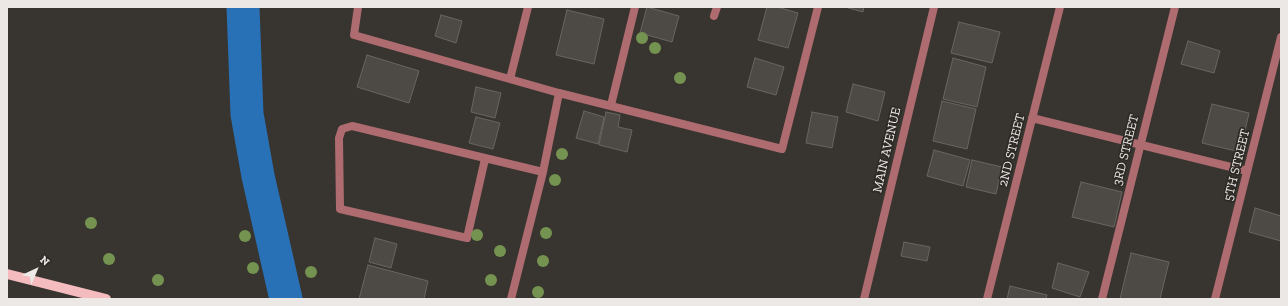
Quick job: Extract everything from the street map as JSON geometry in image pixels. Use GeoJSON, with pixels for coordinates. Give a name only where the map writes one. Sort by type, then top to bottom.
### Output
{"type":"FeatureCollection","features":[{"type":"Feature","properties":{"kind":"main road"},"geometry":{"type":"LineString","coordinates":[[7,274],[106,299]]}},
{"type":"Feature","properties":{"kind":"street"},"geometry":{"type":"LineString","coordinates":[[358,7],[354,35],[559,93],[782,149],[818,7]]}},
{"type":"Feature","properties":{"kind":"street"},"geometry":{"type":"LineString","coordinates":[[510,79],[528,7]]}},
{"type":"Feature","properties":{"kind":"street"},"geometry":{"type":"LineString","coordinates":[[611,105],[635,7]]}},
{"type":"Feature","properties":{"kind":"street"},"geometry":{"type":"LineString","coordinates":[[714,16],[717,7]]}},
{"type":"Feature","properties":{"kind":"street","name":"MAIN AVENUE"},"geometry":{"type":"LineString","coordinates":[[864,299],[934,7]]}},
{"type":"Feature","properties":{"kind":"street","name":"2ND STREET"},"geometry":{"type":"LineString","coordinates":[[987,299],[1060,7]]}},
{"type":"Feature","properties":{"kind":"street","name":"3RD STREET"},"geometry":{"type":"LineString","coordinates":[[1102,299],[1175,7]]}},
{"type":"Feature","properties":{"kind":"street","name":"5TH STREET"},"geometry":{"type":"LineString","coordinates":[[1215,299],[1281,37]]}},
{"type":"Feature","properties":{"kind":"street"},"geometry":{"type":"LineString","coordinates":[[511,299],[543,172],[559,93]]}},
{"type":"Feature","properties":{"kind":"street"},"geometry":{"type":"LineString","coordinates":[[1032,118],[1247,171]]}},
{"type":"Feature","properties":{"kind":"street"},"geometry":{"type":"LineString","coordinates":[[485,159],[467,238],[340,209],[339,138],[342,128],[352,126],[543,172]]}},
{"type":"Feature","properties":{"kind":"building"},"geometry":{"type":"Polygon","coordinates":[[[647,7],[679,16],[672,42],[640,33],[647,7]]]}},
{"type":"Feature","properties":{"kind":"building"},"geometry":{"type":"Polygon","coordinates":[[[767,7],[777,7],[798,13],[788,48],[758,40],[767,7]]]}},
{"type":"Feature","properties":{"kind":"building"},"geometry":{"type":"Polygon","coordinates":[[[845,7],[864,7],[863,12],[845,7]]]}},
{"type":"Feature","properties":{"kind":"building"},"geometry":{"type":"Polygon","coordinates":[[[567,10],[604,19],[594,64],[556,55],[567,10]]]}},
{"type":"Feature","properties":{"kind":"building"},"geometry":{"type":"Polygon","coordinates":[[[441,15],[462,21],[456,43],[435,36],[441,15]]]}},
{"type":"Feature","properties":{"kind":"building"},"geometry":{"type":"Polygon","coordinates":[[[959,22],[1000,32],[992,63],[951,53],[959,22]]]}},
{"type":"Feature","properties":{"kind":"building"},"geometry":{"type":"Polygon","coordinates":[[[1188,41],[1220,51],[1214,73],[1181,64],[1188,41]]]}},
{"type":"Feature","properties":{"kind":"building"},"geometry":{"type":"Polygon","coordinates":[[[367,55],[419,71],[409,103],[357,87],[367,55]]]}},
{"type":"Feature","properties":{"kind":"building"},"geometry":{"type":"Polygon","coordinates":[[[755,58],[784,67],[776,95],[747,87],[755,58]]]}},
{"type":"Feature","properties":{"kind":"building"},"geometry":{"type":"Polygon","coordinates":[[[953,58],[986,67],[977,107],[943,99],[953,58]]]}},
{"type":"Feature","properties":{"kind":"building"},"geometry":{"type":"Polygon","coordinates":[[[853,84],[885,92],[878,121],[846,112],[853,84]]]}},
{"type":"Feature","properties":{"kind":"building"},"geometry":{"type":"Polygon","coordinates":[[[476,87],[501,93],[495,118],[471,112],[476,87]]]}},
{"type":"Feature","properties":{"kind":"building"},"geometry":{"type":"Polygon","coordinates":[[[942,101],[976,109],[967,149],[933,141],[942,101]]]}},
{"type":"Feature","properties":{"kind":"building"},"geometry":{"type":"Polygon","coordinates":[[[1212,104],[1249,113],[1240,152],[1202,143],[1212,104]]]}},
{"type":"Feature","properties":{"kind":"building"},"geometry":{"type":"Polygon","coordinates":[[[584,111],[604,117],[598,144],[576,138],[584,111]]]}},
{"type":"Feature","properties":{"kind":"building"},"geometry":{"type":"Polygon","coordinates":[[[606,112],[620,115],[618,127],[632,130],[627,152],[599,145],[606,112]]]}},
{"type":"Feature","properties":{"kind":"building"},"geometry":{"type":"Polygon","coordinates":[[[812,112],[838,117],[832,148],[806,143],[812,112]]]}},
{"type":"Feature","properties":{"kind":"building"},"geometry":{"type":"Polygon","coordinates":[[[476,117],[500,123],[493,149],[469,143],[476,117]]]}},
{"type":"Feature","properties":{"kind":"building"},"geometry":{"type":"Polygon","coordinates":[[[934,150],[970,160],[963,186],[927,176],[934,150]]]}},
{"type":"Feature","properties":{"kind":"building"},"geometry":{"type":"Polygon","coordinates":[[[972,160],[1002,167],[996,194],[966,187],[972,160]]]}},
{"type":"Feature","properties":{"kind":"building"},"geometry":{"type":"Polygon","coordinates":[[[1081,182],[1122,192],[1114,227],[1072,217],[1081,182]]]}},
{"type":"Feature","properties":{"kind":"building"},"geometry":{"type":"Polygon","coordinates":[[[1255,208],[1281,216],[1281,241],[1249,232],[1255,208]]]}},
{"type":"Feature","properties":{"kind":"building"},"geometry":{"type":"Polygon","coordinates":[[[375,238],[397,244],[391,268],[369,262],[375,238]]]}},
{"type":"Feature","properties":{"kind":"building"},"geometry":{"type":"Polygon","coordinates":[[[904,242],[930,247],[927,261],[901,256],[904,242]]]}},
{"type":"Feature","properties":{"kind":"building"},"geometry":{"type":"Polygon","coordinates":[[[1131,253],[1169,262],[1160,299],[1120,299],[1131,253]]]}},
{"type":"Feature","properties":{"kind":"building"},"geometry":{"type":"Polygon","coordinates":[[[1058,263],[1089,272],[1080,297],[1052,288],[1058,263]]]}},
{"type":"Feature","properties":{"kind":"building"},"geometry":{"type":"Polygon","coordinates":[[[368,265],[428,281],[424,299],[359,299],[368,265]]]}},
{"type":"Feature","properties":{"kind":"building"},"geometry":{"type":"Polygon","coordinates":[[[1010,286],[1047,295],[1046,299],[1007,299],[1010,286]]]}},
{"type":"Feature","properties":{"kind":"waterway"},"geometry":{"type":"LineString","coordinates":[[243,7],[247,114],[258,176],[286,299]]}}]}
